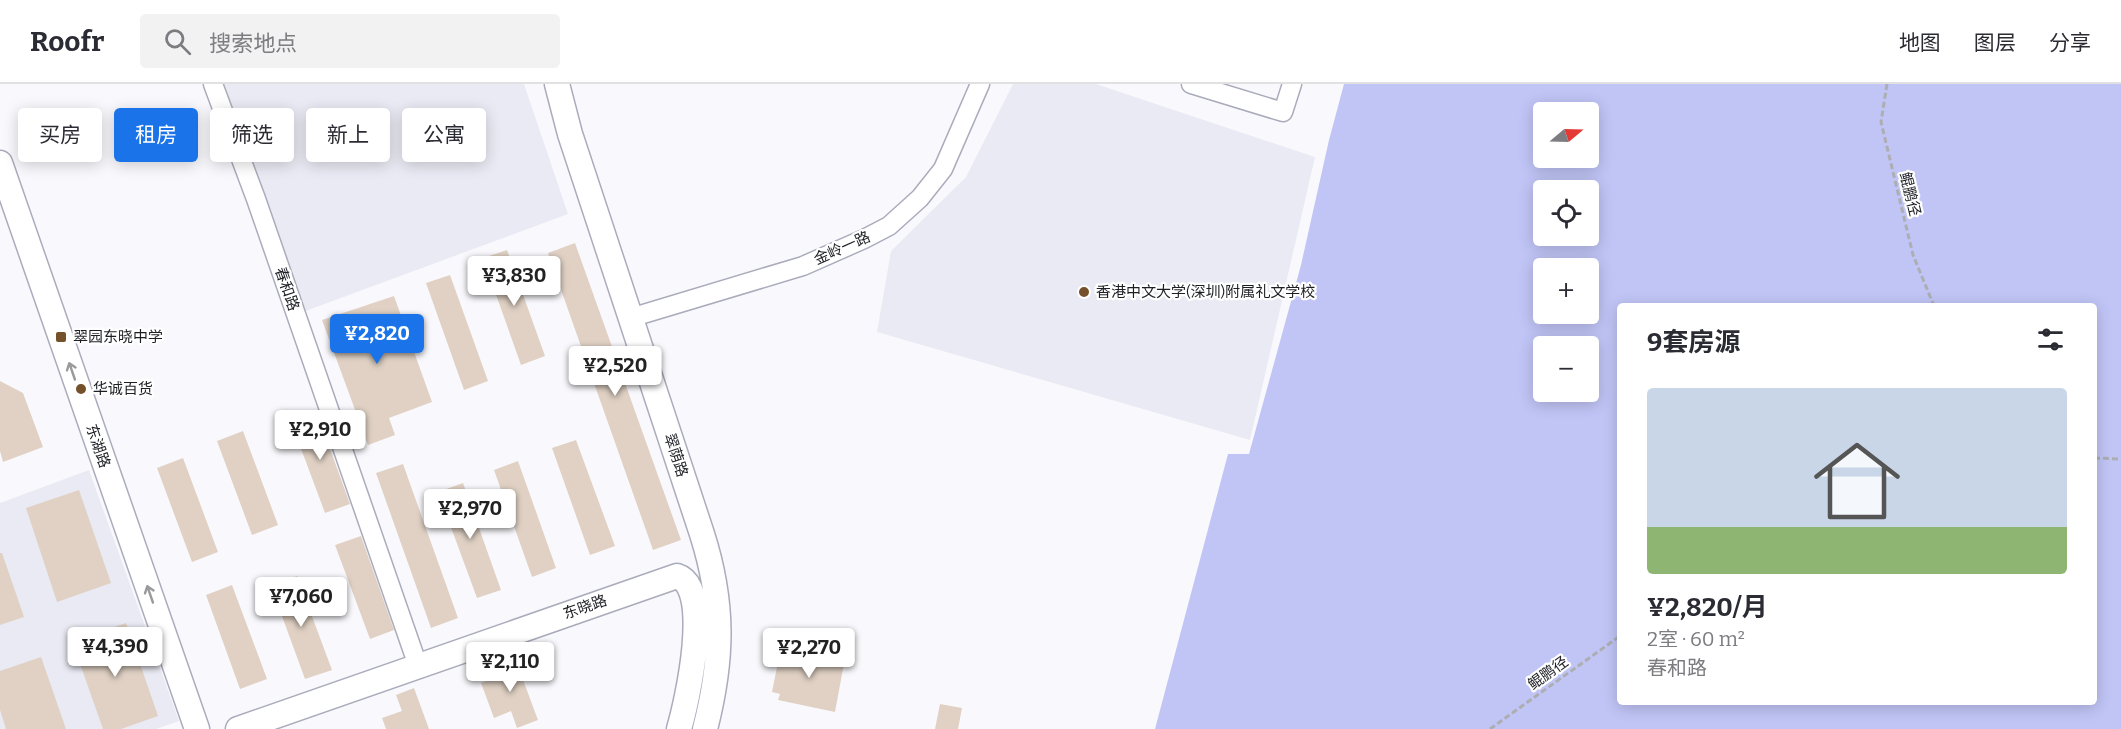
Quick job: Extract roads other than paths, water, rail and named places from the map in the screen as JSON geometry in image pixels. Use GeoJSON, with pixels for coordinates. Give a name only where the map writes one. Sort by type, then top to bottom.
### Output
{"type":"FeatureCollection","features":[{"type":"Feature","properties":{"kind":"street","name":"春和路"},"geometry":{"type":"LineString","coordinates":[[213,84],[256,199],[418,666]]}},
{"type":"Feature","properties":{"kind":"street","name":"翠荫路"},"geometry":{"type":"LineString","coordinates":[[557,84],[570,134],[713,573],[720,650],[705,729]]}},
{"type":"Feature","properties":{"kind":"street","name":"金岭一路"},"geometry":{"type":"LineString","coordinates":[[630,318],[803,266],[889,226],[920,198],[943,170],[980,84]]}},
{"type":"Feature","properties":{"kind":"street"},"geometry":{"type":"LineString","coordinates":[[1191,84],[1283,112],[1292,84]]}},
{"type":"Feature","properties":{"kind":"street","name":"东湖路"},"geometry":{"type":"LineString","coordinates":[[0,164],[197,729]]}},
{"type":"Feature","properties":{"kind":"street","name":"东晓路"},"geometry":{"type":"LineString","coordinates":[[237,729],[677,576],[684,578],[690,586],[695,617],[693,660],[679,729]]}},
{"type":"Feature","properties":{"kind":"place","name":"香港中文大学(深圳)附属礼文学校"},"geometry":{"type":"Point","coordinates":[1084,292]}},
{"type":"Feature","properties":{"kind":"place","name":"翠园东晓中学"},"geometry":{"type":"Point","coordinates":[61,337]}},
{"type":"Feature","properties":{"kind":"place","name":"华诚百货"},"geometry":{"type":"Point","coordinates":[81,389]}}]}
